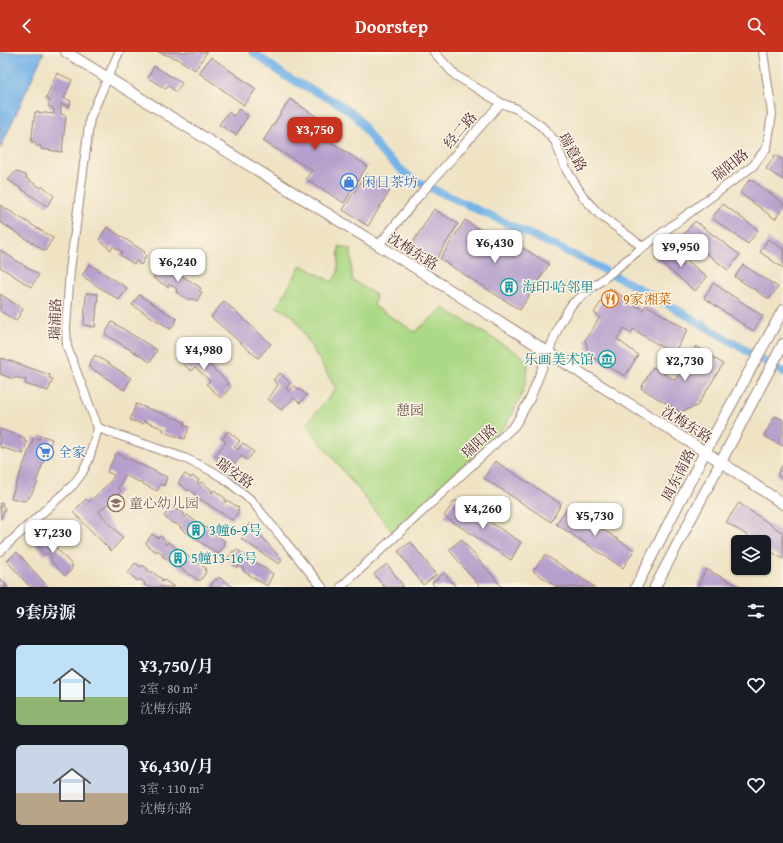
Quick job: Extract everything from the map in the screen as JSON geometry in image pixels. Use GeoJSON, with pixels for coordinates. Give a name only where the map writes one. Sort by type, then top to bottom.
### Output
{"type":"FeatureCollection","features":[{"type":"Feature","properties":{"kind":"street","name":"瑞浦路"},"geometry":{"type":"LineString","coordinates":[[98,428],[67,347],[66,328],[70,270],[90,118],[119,52]]}},
{"type":"Feature","properties":{"kind":"street","name":"瑞意路"},"geometry":{"type":"LineString","coordinates":[[434,52],[455,75],[501,103],[517,109],[540,126],[555,141],[567,171],[584,198],[600,215],[643,246]]}},
{"type":"Feature","properties":{"kind":"street","name":"瑞阳路"},"geometry":{"type":"LineString","coordinates":[[341,587],[515,425],[530,399],[560,323],[572,304],[643,246],[753,166],[767,147],[772,114],[763,52]]}},
{"type":"Feature","properties":{"kind":"street","name":"沈梅东路"},"geometry":{"type":"LineString","coordinates":[[67,53],[548,353],[721,462],[783,504]]}},
{"type":"Feature","properties":{"kind":"street","name":"经二路"},"geometry":{"type":"LineString","coordinates":[[378,246],[417,198],[501,103]]}},
{"type":"Feature","properties":{"kind":"street","name":"周东南路"},"geometry":{"type":"LineString","coordinates":[[636,587],[705,452],[748,378],[768,336],[783,310]]}},
{"type":"Feature","properties":{"kind":"street"},"geometry":{"type":"LineString","coordinates":[[655,587],[783,344]]}},
{"type":"Feature","properties":{"kind":"street"},"geometry":{"type":"LineString","coordinates":[[0,551],[73,485],[82,473],[89,459],[98,428]]}},
{"type":"Feature","properties":{"kind":"street","name":"瑞安路"},"geometry":{"type":"LineString","coordinates":[[98,428],[184,458],[226,479],[251,500],[322,587]]}},
{"type":"Feature","properties":{"kind":"green space","name":"憩园"},"geometry":{"type":"Polygon","coordinates":[[[339,246],[351,250],[352,280],[376,295],[374,306],[415,332],[443,308],[522,356],[528,363],[528,371],[524,387],[518,403],[506,425],[392,532],[306,424],[336,389],[294,317],[277,307],[301,265],[332,282],[338,272],[339,246]]]}},
{"type":"Feature","properties":{"kind":"water"},"geometry":{"type":"Polygon","coordinates":[[[0,52],[44,52],[0,149],[0,52]]]}},
{"type":"Feature","properties":{"kind":"building"},"geometry":{"type":"Polygon","coordinates":[[[158,52],[207,52],[195,70],[178,59],[158,52]]]}},
{"type":"Feature","properties":{"kind":"building"},"geometry":{"type":"Polygon","coordinates":[[[211,57],[256,89],[244,105],[199,73],[211,57]]]}},
{"type":"Feature","properties":{"kind":"building"},"geometry":{"type":"Polygon","coordinates":[[[154,66],[182,83],[176,92],[168,85],[166,89],[148,78],[154,66]]]}},
{"type":"Feature","properties":{"kind":"building"},"geometry":{"type":"Polygon","coordinates":[[[57,73],[72,80],[64,98],[71,101],[69,107],[61,104],[61,114],[66,116],[62,152],[41,149],[41,146],[36,146],[36,142],[31,142],[35,112],[54,114],[53,108],[48,106],[50,100],[46,98],[57,73]]]}},
{"type":"Feature","properties":{"kind":"building"},"geometry":{"type":"Polygon","coordinates":[[[290,99],[334,128],[327,139],[367,166],[344,203],[306,179],[312,170],[263,141],[290,99]]]}},
{"type":"Feature","properties":{"kind":"building"},"geometry":{"type":"Polygon","coordinates":[[[239,109],[248,116],[236,135],[219,125],[228,112],[234,116],[239,109]]]}},
{"type":"Feature","properties":{"kind":"building"},"geometry":{"type":"Polygon","coordinates":[[[775,155],[783,160],[783,180],[766,169],[775,155]]]}},
{"type":"Feature","properties":{"kind":"building"},"geometry":{"type":"Polygon","coordinates":[[[16,171],[27,176],[26,178],[41,188],[43,186],[54,196],[47,206],[8,180],[16,171]]]}},
{"type":"Feature","properties":{"kind":"building"},"geometry":{"type":"Polygon","coordinates":[[[366,174],[391,189],[368,226],[343,210],[366,174]]]}},
{"type":"Feature","properties":{"kind":"building"},"geometry":{"type":"Polygon","coordinates":[[[750,179],[783,203],[783,208],[775,219],[740,193],[750,179]]]}},
{"type":"Feature","properties":{"kind":"building"},"geometry":{"type":"Polygon","coordinates":[[[723,204],[758,230],[748,244],[712,218],[723,204]]]}},
{"type":"Feature","properties":{"kind":"building"},"geometry":{"type":"Polygon","coordinates":[[[0,205],[53,238],[45,251],[0,222],[0,205]]]}},
{"type":"Feature","properties":{"kind":"building"},"geometry":{"type":"Polygon","coordinates":[[[434,209],[458,224],[432,266],[408,250],[434,209]]]}},
{"type":"Feature","properties":{"kind":"building","name":"海印·哈邻里"},"geometry":{"type":"Polygon","coordinates":[[[465,220],[498,242],[502,235],[549,264],[520,310],[440,259],[465,220]]]}},
{"type":"Feature","properties":{"kind":"building"},"geometry":{"type":"Polygon","coordinates":[[[695,221],[740,255],[728,270],[683,235],[695,221]]]}},
{"type":"Feature","properties":{"kind":"building"},"geometry":{"type":"Polygon","coordinates":[[[107,227],[145,252],[144,254],[146,256],[141,265],[136,261],[134,264],[120,255],[122,252],[113,246],[111,250],[99,240],[107,227]]]}},
{"type":"Feature","properties":{"kind":"building"},"geometry":{"type":"Polygon","coordinates":[[[768,239],[783,249],[783,268],[760,252],[768,239]]]}},
{"type":"Feature","properties":{"kind":"building"},"geometry":{"type":"Polygon","coordinates":[[[667,244],[707,277],[695,291],[655,258],[667,244]]]}},
{"type":"Feature","properties":{"kind":"building"},"geometry":{"type":"Polygon","coordinates":[[[0,250],[39,275],[31,287],[0,267],[0,250]]]}},
{"type":"Feature","properties":{"kind":"building"},"geometry":{"type":"Polygon","coordinates":[[[162,263],[201,288],[199,291],[202,292],[197,301],[191,298],[190,300],[176,292],[177,289],[169,284],[168,287],[153,278],[162,263]]]}},
{"type":"Feature","properties":{"kind":"building"},"geometry":{"type":"Polygon","coordinates":[[[89,264],[127,288],[119,300],[82,276],[89,264]]]}},
{"type":"Feature","properties":{"kind":"building"},"geometry":{"type":"Polygon","coordinates":[[[743,265],[778,287],[769,299],[735,277],[743,265]]]}},
{"type":"Feature","properties":{"kind":"building"},"geometry":{"type":"Polygon","coordinates":[[[713,283],[763,316],[753,331],[704,298],[713,283]]]}},
{"type":"Feature","properties":{"kind":"building"},"geometry":{"type":"Polygon","coordinates":[[[610,288],[643,310],[646,305],[688,330],[673,354],[633,329],[631,333],[624,328],[617,339],[638,355],[625,376],[590,356],[585,340],[600,317],[594,313],[610,288]]]}},
{"type":"Feature","properties":{"kind":"building"},"geometry":{"type":"Polygon","coordinates":[[[86,293],[98,294],[95,327],[84,325],[86,293]]]}},
{"type":"Feature","properties":{"kind":"building"},"geometry":{"type":"Polygon","coordinates":[[[0,294],[23,309],[16,321],[0,311],[0,294]]]}},
{"type":"Feature","properties":{"kind":"building"},"geometry":{"type":"Polygon","coordinates":[[[139,295],[177,319],[171,329],[132,305],[139,295]]]}},
{"type":"Feature","properties":{"kind":"building"},"geometry":{"type":"Polygon","coordinates":[[[224,301],[271,344],[258,358],[211,317],[224,301]]]}},
{"type":"Feature","properties":{"kind":"building"},"geometry":{"type":"Polygon","coordinates":[[[112,322],[157,350],[150,362],[105,334],[112,322]]]}},
{"type":"Feature","properties":{"kind":"building"},"geometry":{"type":"Polygon","coordinates":[[[187,345],[228,382],[227,384],[231,387],[221,398],[206,384],[210,381],[195,367],[191,371],[176,357],[187,345]]]}},
{"type":"Feature","properties":{"kind":"building"},"geometry":{"type":"Polygon","coordinates":[[[696,346],[723,364],[697,406],[680,412],[641,388],[653,367],[675,380],[696,346]]]}},
{"type":"Feature","properties":{"kind":"building"},"geometry":{"type":"Polygon","coordinates":[[[95,355],[131,378],[124,390],[88,366],[95,355]]]}},
{"type":"Feature","properties":{"kind":"building"},"geometry":{"type":"Polygon","coordinates":[[[2,358],[50,375],[49,378],[53,379],[48,391],[25,384],[26,380],[15,377],[14,379],[0,374],[0,361],[2,358]]]}},
{"type":"Feature","properties":{"kind":"building"},"geometry":{"type":"Polygon","coordinates":[[[280,373],[290,383],[286,388],[290,391],[294,386],[307,395],[300,403],[294,398],[281,410],[268,399],[278,385],[273,380],[280,373]]]}},
{"type":"Feature","properties":{"kind":"building"},"geometry":{"type":"Polygon","coordinates":[[[136,404],[185,422],[184,425],[189,427],[185,439],[163,432],[164,429],[144,421],[143,424],[130,420],[136,404]]]}},
{"type":"Feature","properties":{"kind":"building"},"geometry":{"type":"Polygon","coordinates":[[[775,416],[783,420],[783,446],[764,436],[775,416]]]}},
{"type":"Feature","properties":{"kind":"building"},"geometry":{"type":"Polygon","coordinates":[[[0,429],[25,438],[24,441],[27,442],[23,454],[0,447],[0,429]]]}},
{"type":"Feature","properties":{"kind":"building"},"geometry":{"type":"Polygon","coordinates":[[[228,431],[240,441],[234,447],[238,449],[243,443],[254,452],[247,460],[242,456],[230,468],[215,456],[226,442],[222,439],[228,431]]]}},
{"type":"Feature","properties":{"kind":"building"},"geometry":{"type":"Polygon","coordinates":[[[40,435],[52,439],[36,482],[38,483],[29,498],[24,501],[11,498],[34,437],[39,439],[40,435]]]}},
{"type":"Feature","properties":{"kind":"building"},"geometry":{"type":"Polygon","coordinates":[[[116,453],[167,477],[164,486],[160,484],[157,491],[125,475],[118,488],[121,491],[99,512],[123,538],[111,551],[73,512],[86,499],[89,502],[111,481],[114,475],[107,472],[116,453]]]}},
{"type":"Feature","properties":{"kind":"building"},"geometry":{"type":"Polygon","coordinates":[[[495,461],[561,504],[551,522],[484,478],[495,461]]]}},
{"type":"Feature","properties":{"kind":"building"},"geometry":{"type":"Polygon","coordinates":[[[783,464],[783,479],[777,475],[783,464]]]}},
{"type":"Feature","properties":{"kind":"building"},"geometry":{"type":"Polygon","coordinates":[[[185,474],[191,478],[192,476],[199,480],[197,483],[199,484],[201,482],[212,490],[212,493],[214,490],[226,499],[224,501],[226,502],[227,500],[239,508],[237,510],[239,511],[232,520],[194,495],[195,494],[189,489],[188,491],[178,483],[185,474]]]}},
{"type":"Feature","properties":{"kind":"building"},"geometry":{"type":"Polygon","coordinates":[[[455,500],[521,542],[511,560],[444,516],[455,500]]]}},
{"type":"Feature","properties":{"kind":"building"},"geometry":{"type":"Polygon","coordinates":[[[0,503],[3,503],[2,506],[5,508],[1,519],[0,503]]]}},
{"type":"Feature","properties":{"kind":"building"},"geometry":{"type":"Polygon","coordinates":[[[739,503],[783,533],[783,559],[771,551],[771,535],[746,535],[726,522],[739,503]]]}},
{"type":"Feature","properties":{"kind":"building","name":"3幢6-9号"},"geometry":{"type":"Polygon","coordinates":[[[171,507],[177,511],[178,509],[185,514],[183,516],[185,518],[187,515],[198,523],[198,526],[200,524],[212,532],[210,535],[212,536],[214,534],[225,541],[223,543],[225,545],[218,554],[164,516],[171,507]]]}},
{"type":"Feature","properties":{"kind":"building"},"geometry":{"type":"Polygon","coordinates":[[[568,507],[634,550],[623,568],[556,524],[568,507]]]}},
{"type":"Feature","properties":{"kind":"building"},"geometry":{"type":"Polygon","coordinates":[[[250,523],[282,560],[279,564],[241,539],[247,531],[245,529],[250,523]]]}},
{"type":"Feature","properties":{"kind":"building"},"geometry":{"type":"Polygon","coordinates":[[[42,533],[73,566],[65,576],[50,560],[52,558],[47,553],[45,555],[32,540],[42,533]]]}},
{"type":"Feature","properties":{"kind":"building","name":"5幢13-16号"},"geometry":{"type":"Polygon","coordinates":[[[152,534],[158,538],[160,536],[166,541],[164,543],[166,545],[168,542],[179,550],[178,552],[180,553],[181,551],[193,560],[192,562],[194,563],[195,561],[206,568],[206,572],[200,581],[162,556],[163,554],[157,550],[156,552],[149,547],[146,543],[152,534]]]}},
{"type":"Feature","properties":{"kind":"building"},"geometry":{"type":"Polygon","coordinates":[[[461,539],[502,587],[480,587],[449,550],[461,539]]]}},
{"type":"Feature","properties":{"kind":"building"},"geometry":{"type":"Polygon","coordinates":[[[411,542],[436,575],[423,585],[398,551],[411,542]]]}},
{"type":"Feature","properties":{"kind":"building"},"geometry":{"type":"Polygon","coordinates":[[[236,549],[273,574],[267,586],[243,571],[244,569],[238,566],[237,568],[230,562],[231,560],[228,558],[233,551],[235,552],[236,549]]]}},
{"type":"Feature","properties":{"kind":"building"},"geometry":{"type":"Polygon","coordinates":[[[17,552],[48,587],[30,587],[7,561],[17,552]]]}},
{"type":"Feature","properties":{"kind":"building"},"geometry":{"type":"Polygon","coordinates":[[[545,555],[595,587],[557,587],[533,571],[545,555]]]}},
{"type":"Feature","properties":{"kind":"building"},"geometry":{"type":"Polygon","coordinates":[[[135,563],[141,567],[142,565],[149,570],[147,572],[149,574],[151,571],[162,579],[162,582],[164,580],[174,587],[148,587],[144,585],[145,583],[140,579],[138,581],[128,573],[135,563]]]}},
{"type":"Feature","properties":{"kind":"building"},"geometry":{"type":"Polygon","coordinates":[[[387,564],[404,587],[384,587],[374,574],[387,564]]]}},
{"type":"Feature","properties":{"kind":"building"},"geometry":{"type":"Polygon","coordinates":[[[706,569],[741,587],[697,587],[706,569]]]}},
{"type":"Feature","properties":{"kind":"building"},"geometry":{"type":"Polygon","coordinates":[[[444,573],[456,587],[435,587],[432,583],[444,573]]]}},
{"type":"Feature","properties":{"kind":"building"},"geometry":{"type":"Polygon","coordinates":[[[219,577],[233,587],[210,587],[215,579],[217,580],[219,577]]]}},
{"type":"Feature","properties":{"kind":"building"},"geometry":{"type":"Polygon","coordinates":[[[0,578],[8,587],[0,587],[0,578]]]}},
{"type":"Feature","properties":{"kind":"waterway"},"geometry":{"type":"LineString","coordinates":[[253,52],[285,76],[338,103],[357,117],[381,152],[412,179],[591,263],[657,298],[783,372]]}},
{"type":"Feature","properties":{"kind":"place","name":"闲日茶坊"},"geometry":{"type":"Point","coordinates":[349,182]}},
{"type":"Feature","properties":{"kind":"place","name":"海印·哈邻里"},"geometry":{"type":"Point","coordinates":[509,287]}},
{"type":"Feature","properties":{"kind":"place","name":"9家湘菜"},"geometry":{"type":"Point","coordinates":[610,299]}},
{"type":"Feature","properties":{"kind":"place","name":"乐画美术馆"},"geometry":{"type":"Point","coordinates":[607,359]}},
{"type":"Feature","properties":{"kind":"place","name":"全家"},"geometry":{"type":"Point","coordinates":[45,452]}},
{"type":"Feature","properties":{"kind":"place","name":"童心幼儿园"},"geometry":{"type":"Point","coordinates":[116,503]}},
{"type":"Feature","properties":{"kind":"place","name":"3幢6-9号"},"geometry":{"type":"Point","coordinates":[196,530]}},
{"type":"Feature","properties":{"kind":"place","name":"5幢13-16号"},"geometry":{"type":"Point","coordinates":[178,558]}}]}
